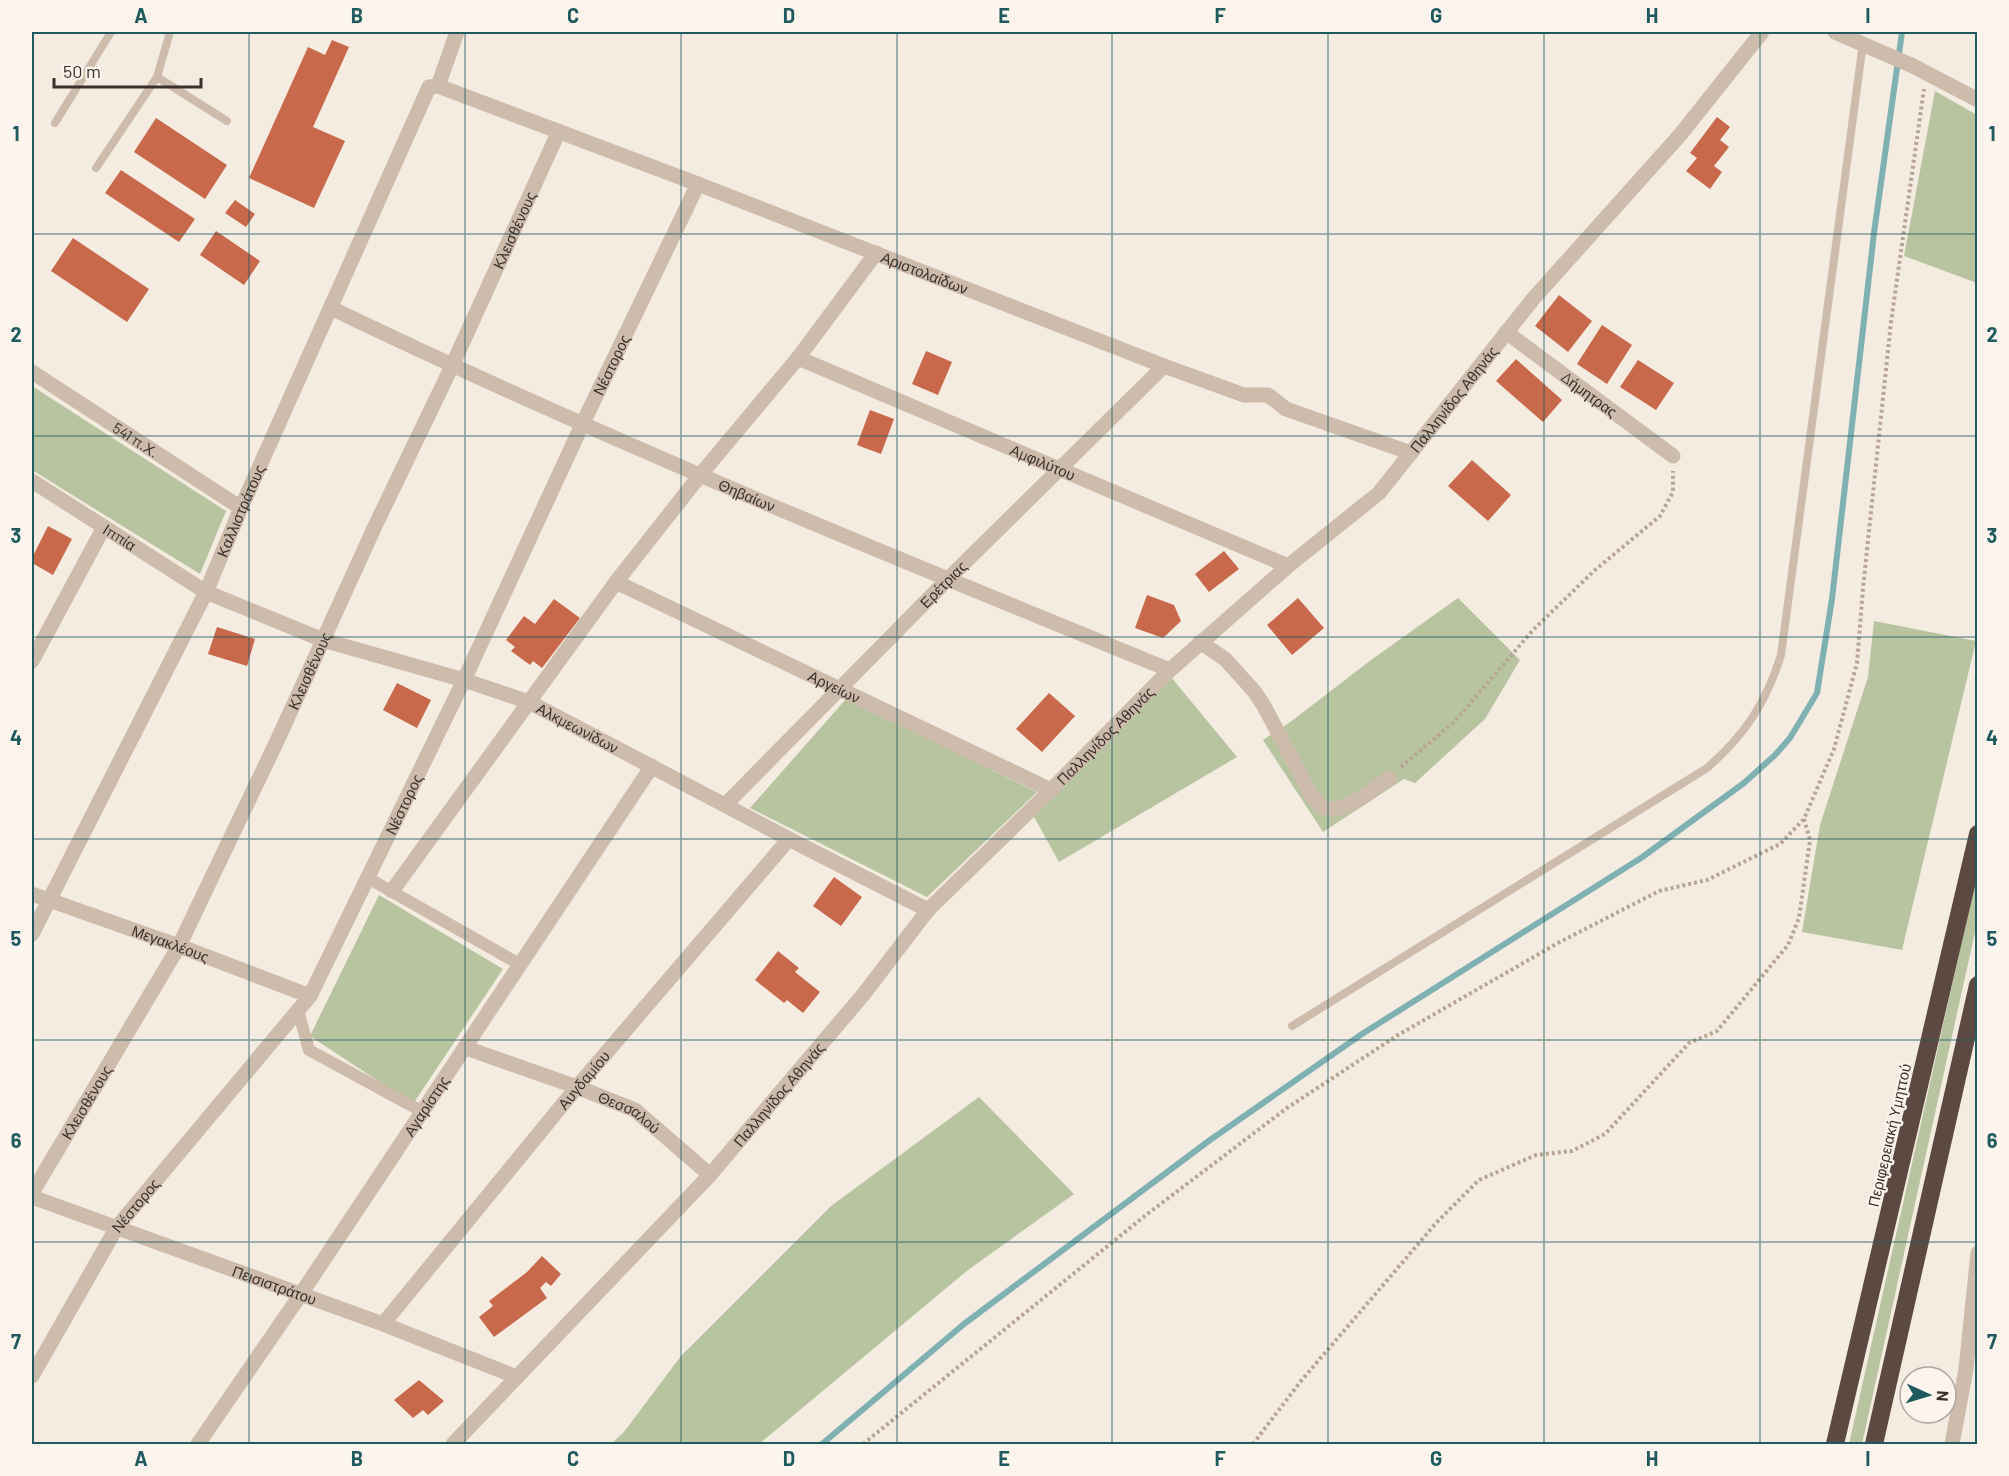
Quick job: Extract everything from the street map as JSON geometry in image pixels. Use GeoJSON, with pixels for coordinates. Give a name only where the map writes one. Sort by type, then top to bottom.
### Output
{"type":"FeatureCollection","features":[{"type":"Feature","properties":{"kind":"highway","name":"Περιφερειακή Υμηττού"},"geometry":{"type":"LineString","coordinates":[[1835,1444],[1977,834]]}},
{"type":"Feature","properties":{"kind":"highway"},"geometry":{"type":"LineString","coordinates":[[1874,1444],[1977,985]]}},
{"type":"Feature","properties":{"kind":"street"},"geometry":{"type":"LineString","coordinates":[[438,86],[457,32]]}},
{"type":"Feature","properties":{"kind":"street","name":"Παλληνίδος Αθηνάς"},"geometry":{"type":"LineString","coordinates":[[453,1444],[710,1174],[863,995],[928,910],[1200,642],[1288,566],[1379,493],[1533,299],[1680,135],[1762,32]]}},
{"type":"Feature","properties":{"kind":"street"},"geometry":{"type":"LineString","coordinates":[[1835,32],[1920,70],[1977,100]]}},
{"type":"Feature","properties":{"kind":"street","name":"Αριστολαίδων"},"geometry":{"type":"LineString","coordinates":[[438,86],[698,184],[1164,366],[1244,395],[1268,395],[1286,409],[1411,453]]}},
{"type":"Feature","properties":{"kind":"street","name":"Καλλιστράτους"},"geometry":{"type":"LineString","coordinates":[[32,934],[206,591],[429,87],[438,86]]}},
{"type":"Feature","properties":{"kind":"street","name":"Κλεισθένους"},"geometry":{"type":"LineString","coordinates":[[32,1195],[179,946],[273,751],[559,131]]}},
{"type":"Feature","properties":{"kind":"street","name":"Νέστορος"},"geometry":{"type":"LineString","coordinates":[[32,1376],[117,1227],[310,996],[464,680],[582,425],[698,184]]}},
{"type":"Feature","properties":{"kind":"street"},"geometry":{"type":"LineString","coordinates":[[392,891],[616,582],[701,474],[798,358],[876,253]]}},
{"type":"Feature","properties":{"kind":"street","name":"Θηβαίων"},"geometry":{"type":"LineString","coordinates":[[331,308],[582,425],[1170,670]]}},
{"type":"Feature","properties":{"kind":"street","name":"Δήμητρας"},"geometry":{"type":"LineString","coordinates":[[1506,332],[1672,456]]}},
{"type":"Feature","properties":{"kind":"street","name":"Αμφιλύτου"},"geometry":{"type":"LineString","coordinates":[[798,358],[1288,566]]}},
{"type":"Feature","properties":{"kind":"street","name":"Ερέτριας"},"geometry":{"type":"LineString","coordinates":[[726,804],[948,579],[1164,366]]}},
{"type":"Feature","properties":{"kind":"street","name":"541 π.Χ."},"geometry":{"type":"LineString","coordinates":[[33,375],[241,508]]}},
{"type":"Feature","properties":{"kind":"street","name":"Ιππία"},"geometry":{"type":"LineString","coordinates":[[32,481],[206,591]]}},
{"type":"Feature","properties":{"kind":"street"},"geometry":{"type":"LineString","coordinates":[[32,661],[104,527]]}},
{"type":"Feature","properties":{"kind":"street","name":"Αργείων"},"geometry":{"type":"LineString","coordinates":[[616,582],[1052,790]]}},
{"type":"Feature","properties":{"kind":"street","name":"Αλκμεωνίδων"},"geometry":{"type":"LineString","coordinates":[[206,591],[323,640],[464,680],[529,702],[928,910]]}},
{"type":"Feature","properties":{"kind":"street"},"geometry":{"type":"LineString","coordinates":[[1200,642],[1225,659],[1254,690],[1312,797],[1323,807],[1335,809],[1345,807],[1390,778]]}},
{"type":"Feature","properties":{"kind":"street","name":"Αγαρίστης"},"geometry":{"type":"LineString","coordinates":[[198,1444],[466,1048],[652,766]]}},
{"type":"Feature","properties":{"kind":"street","name":"Αυγδαμίου"},"geometry":{"type":"LineString","coordinates":[[383,1324],[577,1087],[789,839]]}},
{"type":"Feature","properties":{"kind":"street"},"geometry":{"type":"LineString","coordinates":[[368,878],[521,965]]}},
{"type":"Feature","properties":{"kind":"street","name":"Μεγακλέους"},"geometry":{"type":"LineString","coordinates":[[32,894],[179,946],[310,996]]}},
{"type":"Feature","properties":{"kind":"street"},"geometry":{"type":"LineString","coordinates":[[298,1011],[309,1050],[423,1112]]}},
{"type":"Feature","properties":{"kind":"street","name":"Θεσσαλού"},"geometry":{"type":"LineString","coordinates":[[466,1048],[635,1110],[710,1174]]}},
{"type":"Feature","properties":{"kind":"street","name":"Πεισιστράτου"},"geometry":{"type":"LineString","coordinates":[[32,1195],[383,1324],[517,1377]]}},
{"type":"Feature","properties":{"kind":"street"},"geometry":{"type":"LineString","coordinates":[[1952,1444],[1966,1369],[1977,1253]]}},
{"type":"Feature","properties":{"kind":"lane"},"geometry":{"type":"LineString","coordinates":[[55,123],[111,32]]}},
{"type":"Feature","properties":{"kind":"lane"},"geometry":{"type":"LineString","coordinates":[[96,168],[157,77],[170,32]]}},
{"type":"Feature","properties":{"kind":"lane"},"geometry":{"type":"LineString","coordinates":[[1292,1026],[1707,768],[1737,739],[1764,700],[1781,655],[1863,43]]}},
{"type":"Feature","properties":{"kind":"lane"},"geometry":{"type":"LineString","coordinates":[[157,77],[227,121]]}},
{"type":"Feature","properties":{"kind":"path"},"geometry":{"type":"LineString","coordinates":[[863,1444],[1146,1215],[1305,1096],[1398,1035],[1558,943],[1659,891],[1707,880],[1780,844],[1804,819],[1834,749],[1857,663],[1891,322],[1920,70]]}},
{"type":"Feature","properties":{"kind":"path"},"geometry":{"type":"LineString","coordinates":[[1390,778],[1454,722],[1533,630],[1595,570],[1660,516],[1673,492],[1672,456]]}},
{"type":"Feature","properties":{"kind":"path"},"geometry":{"type":"LineString","coordinates":[[1253,1444],[1309,1372],[1437,1222],[1479,1180],[1536,1155],[1572,1151],[1605,1134],[1689,1044],[1717,1031],[1788,945],[1799,918],[1808,851],[1809,840],[1804,819]]}},
{"type":"Feature","properties":{"kind":"green space"},"geometry":{"type":"Polygon","coordinates":[[[1935,91],[1977,115],[1977,283],[1904,256],[1935,91]]]}},
{"type":"Feature","properties":{"kind":"green space"},"geometry":{"type":"Polygon","coordinates":[[[32,386],[226,511],[200,574],[32,470],[32,386]]]}},
{"type":"Feature","properties":{"kind":"green space"},"geometry":{"type":"Polygon","coordinates":[[[1458,598],[1520,660],[1485,719],[1415,783],[1404,779],[1323,832],[1263,740],[1458,598]]]}},
{"type":"Feature","properties":{"kind":"green space"},"geometry":{"type":"Polygon","coordinates":[[[1874,621],[1976,641],[1902,950],[1802,932],[1820,825],[1868,677],[1874,621]]]}},
{"type":"Feature","properties":{"kind":"green space"},"geometry":{"type":"Polygon","coordinates":[[[1171,677],[1237,757],[1059,862],[1033,815],[1171,677]]]}},
{"type":"Feature","properties":{"kind":"green space"},"geometry":{"type":"Polygon","coordinates":[[[846,699],[1037,792],[927,897],[750,808],[846,699]]]}},
{"type":"Feature","properties":{"kind":"green space"},"geometry":{"type":"Polygon","coordinates":[[[1977,874],[1977,923],[1862,1444],[1849,1444],[1977,874]]]}},
{"type":"Feature","properties":{"kind":"green space"},"geometry":{"type":"Polygon","coordinates":[[[379,895],[503,969],[413,1104],[310,1036],[379,895]]]}},
{"type":"Feature","properties":{"kind":"green space"},"geometry":{"type":"Polygon","coordinates":[[[979,1097],[1074,1194],[968,1270],[759,1444],[611,1444],[624,1432],[681,1356],[831,1206],[979,1097]]]}},
{"type":"Feature","properties":{"kind":"building"},"geometry":{"type":"Polygon","coordinates":[[[332,40],[349,47],[313,127],[345,141],[314,208],[249,178],[308,47],[325,55],[332,40]]]}},
{"type":"Feature","properties":{"kind":"building"},"geometry":{"type":"Polygon","coordinates":[[[1717,117],[1730,127],[1720,140],[1729,147],[1714,166],[1722,172],[1710,189],[1686,171],[1697,158],[1690,153],[1717,117]]]}},
{"type":"Feature","properties":{"kind":"building"},"geometry":{"type":"Polygon","coordinates":[[[156,118],[227,165],[205,199],[134,152],[156,118]]]}},
{"type":"Feature","properties":{"kind":"building"},"geometry":{"type":"Polygon","coordinates":[[[121,170],[195,219],[179,242],[105,193],[121,170]]]}},
{"type":"Feature","properties":{"kind":"building"},"geometry":{"type":"Polygon","coordinates":[[[235,200],[255,214],[246,227],[225,213],[235,200]]]}},
{"type":"Feature","properties":{"kind":"building"},"geometry":{"type":"Polygon","coordinates":[[[216,231],[260,261],[244,285],[200,255],[216,231]]]}},
{"type":"Feature","properties":{"kind":"building"},"geometry":{"type":"Polygon","coordinates":[[[73,238],[149,289],[127,322],[51,271],[73,238]]]}},
{"type":"Feature","properties":{"kind":"building"},"geometry":{"type":"Polygon","coordinates":[[[1559,295],[1592,321],[1568,352],[1535,326],[1559,295]]]}},
{"type":"Feature","properties":{"kind":"building"},"geometry":{"type":"Polygon","coordinates":[[[1602,325],[1632,345],[1607,384],[1577,364],[1602,325]]]}},
{"type":"Feature","properties":{"kind":"building"},"geometry":{"type":"Polygon","coordinates":[[[926,351],[952,362],[938,395],[912,384],[926,351]]]}},
{"type":"Feature","properties":{"kind":"building"},"geometry":{"type":"Polygon","coordinates":[[[1516,359],[1562,400],[1543,422],[1496,381],[1516,359]]]}},
{"type":"Feature","properties":{"kind":"building"},"geometry":{"type":"Polygon","coordinates":[[[1638,360],[1674,383],[1656,410],[1620,387],[1638,360]]]}},
{"type":"Feature","properties":{"kind":"building"},"geometry":{"type":"Polygon","coordinates":[[[870,410],[894,419],[881,454],[857,445],[870,410]]]}},
{"type":"Feature","properties":{"kind":"building"},"geometry":{"type":"Polygon","coordinates":[[[1472,460],[1511,495],[1488,521],[1448,486],[1472,460]]]}},
{"type":"Feature","properties":{"kind":"building"},"geometry":{"type":"Polygon","coordinates":[[[48,526],[72,539],[53,575],[32,563],[32,558],[48,526]]]}},
{"type":"Feature","properties":{"kind":"building"},"geometry":{"type":"Polygon","coordinates":[[[1224,551],[1239,569],[1209,592],[1195,574],[1224,551]]]}},
{"type":"Feature","properties":{"kind":"building"},"geometry":{"type":"Polygon","coordinates":[[[1147,595],[1174,605],[1181,621],[1163,638],[1135,628],[1147,595]]]}},
{"type":"Feature","properties":{"kind":"building"},"geometry":{"type":"Polygon","coordinates":[[[1298,598],[1324,628],[1292,655],[1267,625],[1298,598]]]}},
{"type":"Feature","properties":{"kind":"building"},"geometry":{"type":"Polygon","coordinates":[[[554,599],[580,618],[542,668],[533,661],[530,665],[511,651],[515,647],[506,640],[524,616],[535,624],[554,599]]]}},
{"type":"Feature","properties":{"kind":"building"},"geometry":{"type":"Polygon","coordinates":[[[217,627],[255,639],[247,666],[208,654],[217,627]]]}},
{"type":"Feature","properties":{"kind":"building"},"geometry":{"type":"Polygon","coordinates":[[[397,683],[431,700],[417,728],[383,710],[397,683]]]}},
{"type":"Feature","properties":{"kind":"building"},"geometry":{"type":"Polygon","coordinates":[[[1049,693],[1075,716],[1042,752],[1016,729],[1049,693]]]}},
{"type":"Feature","properties":{"kind":"building"},"geometry":{"type":"Polygon","coordinates":[[[834,877],[862,897],[841,926],[813,906],[834,877]]]}},
{"type":"Feature","properties":{"kind":"building"},"geometry":{"type":"Polygon","coordinates":[[[778,951],[799,968],[795,972],[820,992],[803,1013],[787,1000],[784,1003],[755,980],[778,951]]]}},
{"type":"Feature","properties":{"kind":"building"},"geometry":{"type":"Polygon","coordinates":[[[542,1256],[561,1274],[551,1286],[546,1282],[540,1288],[547,1298],[494,1337],[479,1317],[493,1306],[489,1301],[527,1272],[542,1256]]]}},
{"type":"Feature","properties":{"kind":"building"},"geometry":{"type":"Polygon","coordinates":[[[419,1380],[444,1401],[428,1415],[423,1410],[413,1418],[394,1400],[419,1380]]]}},
{"type":"Feature","properties":{"kind":"waterway"},"geometry":{"type":"LineString","coordinates":[[822,1444],[964,1324],[1210,1140],[1362,1034],[1641,858],[1744,783],[1790,738],[1817,693],[1832,599],[1874,233],[1902,32]]}}]}
